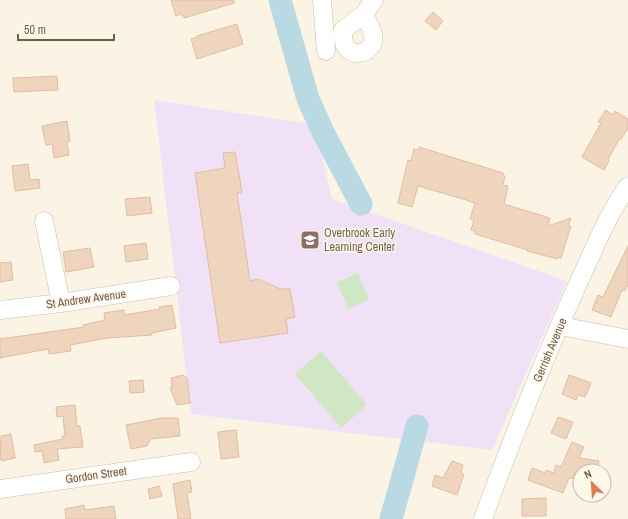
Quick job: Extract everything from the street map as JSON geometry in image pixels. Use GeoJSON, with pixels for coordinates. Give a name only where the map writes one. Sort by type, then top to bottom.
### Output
{"type":"FeatureCollection","features":[{"type":"Feature","properties":{"kind":"street"},"geometry":{"type":"LineString","coordinates":[[326,51],[322,5],[363,13]]}},
{"type":"Feature","properties":{"kind":"street","name":"Gerrish Avenue"},"geometry":{"type":"LineString","coordinates":[[483,519],[513,435],[560,326],[614,205],[628,186]]}},
{"type":"Feature","properties":{"kind":"street"},"geometry":{"type":"LineString","coordinates":[[44,221],[61,303]]}},
{"type":"Feature","properties":{"kind":"street","name":"St Andrew Avenue"},"geometry":{"type":"LineString","coordinates":[[0,310],[61,303],[171,286]]}},
{"type":"Feature","properties":{"kind":"street"},"geometry":{"type":"LineString","coordinates":[[560,326],[628,339]]}},
{"type":"Feature","properties":{"kind":"street","name":"Gordon Street"},"geometry":{"type":"LineString","coordinates":[[0,489],[191,462]]}},
{"type":"Feature","properties":{"kind":"shaded area","name":"Overbrook Early Learning Center"},"geometry":{"type":"Polygon","coordinates":[[[154,100],[310,124],[320,148],[332,199],[567,281],[492,450],[191,414],[154,100]]]}},
{"type":"Feature","properties":{"kind":"green space"},"geometry":{"type":"Polygon","coordinates":[[[358,273],[369,300],[348,309],[337,282],[358,273]]]}},
{"type":"Feature","properties":{"kind":"green space"},"geometry":{"type":"Polygon","coordinates":[[[321,351],[367,405],[341,428],[295,374],[321,351]]]}},
{"type":"Feature","properties":{"kind":"building"},"geometry":{"type":"Polygon","coordinates":[[[171,0],[234,0],[234,3],[184,18],[182,14],[176,16],[171,0]]]}},
{"type":"Feature","properties":{"kind":"building"},"geometry":{"type":"Polygon","coordinates":[[[433,12],[443,21],[436,30],[425,21],[433,12]]]}},
{"type":"Feature","properties":{"kind":"building"},"geometry":{"type":"Polygon","coordinates":[[[237,24],[243,44],[197,59],[191,39],[237,24]]]}},
{"type":"Feature","properties":{"kind":"building"},"geometry":{"type":"Polygon","coordinates":[[[57,76],[58,90],[14,92],[13,78],[57,76]]]}},
{"type":"Feature","properties":{"kind":"building"},"geometry":{"type":"Polygon","coordinates":[[[606,110],[613,115],[615,111],[628,119],[628,128],[621,139],[620,138],[608,159],[609,161],[604,170],[582,157],[601,123],[598,122],[606,110]]]}},
{"type":"Feature","properties":{"kind":"building"},"geometry":{"type":"Polygon","coordinates":[[[67,121],[70,141],[67,142],[69,155],[54,158],[52,144],[46,145],[42,126],[67,121]]]}},
{"type":"Feature","properties":{"kind":"building"},"geometry":{"type":"Polygon","coordinates":[[[419,147],[503,173],[505,176],[503,185],[508,186],[504,204],[550,218],[548,226],[571,218],[568,226],[571,226],[561,258],[558,257],[558,259],[527,251],[528,250],[475,234],[475,231],[471,230],[474,220],[470,219],[475,203],[418,186],[412,207],[398,203],[408,160],[411,161],[414,149],[419,150],[419,147]]]}},
{"type":"Feature","properties":{"kind":"building"},"geometry":{"type":"Polygon","coordinates":[[[235,152],[242,192],[237,193],[250,281],[258,279],[280,289],[290,289],[295,317],[286,319],[288,333],[220,343],[195,173],[225,168],[223,153],[235,152]]]}},
{"type":"Feature","properties":{"kind":"building"},"geometry":{"type":"Polygon","coordinates":[[[28,164],[30,180],[39,179],[40,188],[15,191],[12,166],[28,164]]]}},
{"type":"Feature","properties":{"kind":"building"},"geometry":{"type":"Polygon","coordinates":[[[150,197],[152,213],[127,216],[125,199],[150,197]]]}},
{"type":"Feature","properties":{"kind":"building"},"geometry":{"type":"Polygon","coordinates":[[[146,243],[148,259],[126,262],[124,246],[146,243]]]}},
{"type":"Feature","properties":{"kind":"building"},"geometry":{"type":"Polygon","coordinates":[[[628,246],[628,284],[625,291],[622,290],[611,317],[592,310],[598,295],[603,297],[628,246]]]}},
{"type":"Feature","properties":{"kind":"building"},"geometry":{"type":"Polygon","coordinates":[[[90,248],[94,267],[66,272],[63,252],[90,248]]]}},
{"type":"Feature","properties":{"kind":"building"},"geometry":{"type":"Polygon","coordinates":[[[11,262],[13,280],[0,282],[0,263],[11,262]]]}},
{"type":"Feature","properties":{"kind":"building"},"geometry":{"type":"Polygon","coordinates":[[[172,305],[176,328],[152,333],[152,335],[107,338],[70,345],[71,351],[49,354],[48,349],[0,358],[0,339],[84,327],[83,325],[105,320],[104,313],[124,310],[124,315],[160,309],[159,307],[172,305]]]}},
{"type":"Feature","properties":{"kind":"building"},"geometry":{"type":"Polygon","coordinates":[[[183,375],[187,378],[190,403],[177,405],[170,388],[172,388],[171,378],[183,375]]]}},
{"type":"Feature","properties":{"kind":"building"},"geometry":{"type":"Polygon","coordinates":[[[569,375],[591,383],[585,397],[578,395],[576,400],[562,394],[569,375]]]}},
{"type":"Feature","properties":{"kind":"building"},"geometry":{"type":"Polygon","coordinates":[[[143,380],[144,392],[130,393],[129,381],[143,380]]]}},
{"type":"Feature","properties":{"kind":"building"},"geometry":{"type":"Polygon","coordinates":[[[75,405],[77,426],[80,426],[83,447],[57,449],[59,460],[44,463],[42,451],[35,452],[34,445],[63,439],[62,436],[65,436],[63,416],[57,417],[56,407],[75,405]]]}},
{"type":"Feature","properties":{"kind":"building"},"geometry":{"type":"Polygon","coordinates":[[[558,417],[573,422],[566,439],[551,433],[558,417]]]}},
{"type":"Feature","properties":{"kind":"building"},"geometry":{"type":"Polygon","coordinates":[[[161,418],[178,418],[180,436],[151,439],[147,446],[131,449],[126,425],[161,418]]]}},
{"type":"Feature","properties":{"kind":"building"},"geometry":{"type":"Polygon","coordinates":[[[236,430],[239,457],[221,459],[218,432],[236,430]]]}},
{"type":"Feature","properties":{"kind":"building"},"geometry":{"type":"Polygon","coordinates":[[[11,434],[15,458],[2,461],[0,459],[1,436],[11,434]]]}},
{"type":"Feature","properties":{"kind":"building"},"geometry":{"type":"Polygon","coordinates":[[[572,442],[584,447],[579,458],[599,461],[599,463],[572,463],[572,478],[569,478],[563,493],[528,480],[532,468],[545,473],[546,470],[554,473],[556,465],[561,467],[572,442]]]}},
{"type":"Feature","properties":{"kind":"building"},"geometry":{"type":"Polygon","coordinates":[[[452,461],[463,465],[461,473],[464,474],[457,495],[432,486],[435,475],[443,478],[452,461]]]}},
{"type":"Feature","properties":{"kind":"building"},"geometry":{"type":"Polygon","coordinates":[[[190,480],[192,492],[187,493],[191,519],[178,519],[173,484],[190,480]]]}},
{"type":"Feature","properties":{"kind":"building"},"geometry":{"type":"Polygon","coordinates":[[[159,486],[162,496],[150,499],[148,489],[159,486]]]}},
{"type":"Feature","properties":{"kind":"building"},"geometry":{"type":"Polygon","coordinates":[[[546,498],[546,516],[522,516],[522,499],[546,498]]]}},
{"type":"Feature","properties":{"kind":"building"},"geometry":{"type":"Polygon","coordinates":[[[84,505],[85,510],[114,506],[116,519],[66,519],[65,509],[84,505]]]}},
{"type":"Feature","properties":{"kind":"waterway"},"geometry":{"type":"LineString","coordinates":[[280,0],[308,99],[323,132],[361,204]]}},
{"type":"Feature","properties":{"kind":"waterway"},"geometry":{"type":"LineString","coordinates":[[391,519],[417,426]]}},
{"type":"Feature","properties":{"kind":"place","name":"Overbrook Early Learning Center"},"geometry":{"type":"Point","coordinates":[310,240]}}]}
